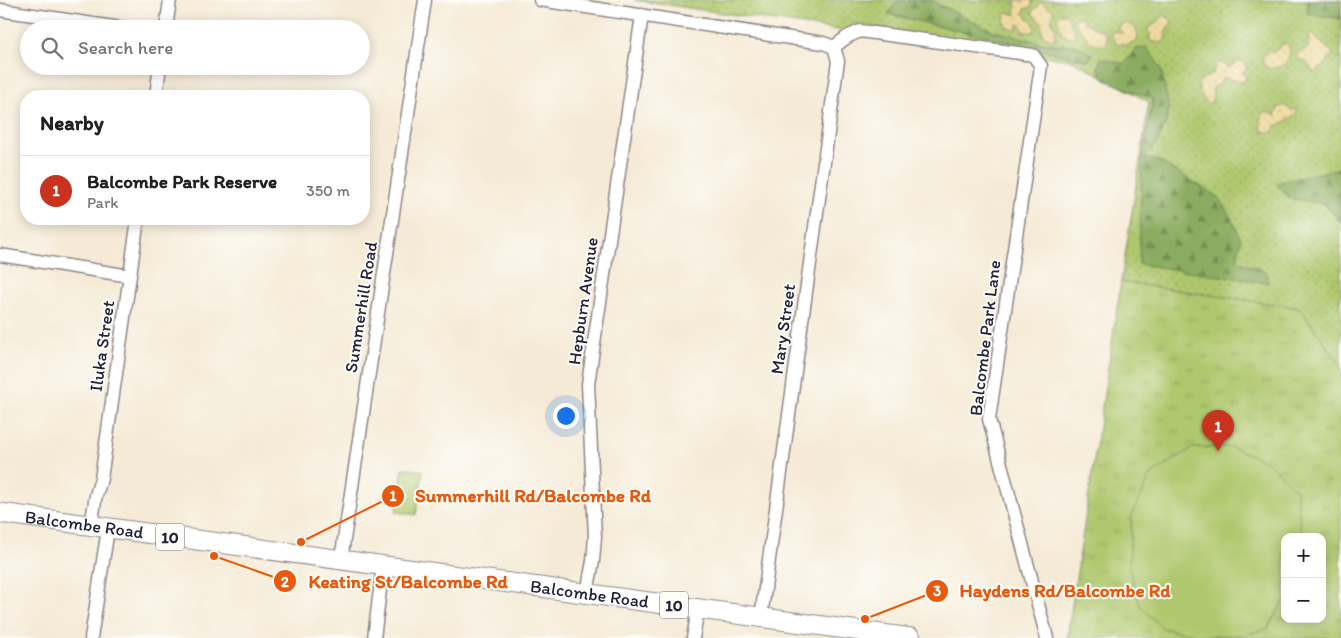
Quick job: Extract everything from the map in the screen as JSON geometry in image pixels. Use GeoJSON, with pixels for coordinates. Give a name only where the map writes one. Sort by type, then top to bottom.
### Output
{"type":"FeatureCollection","features":[{"type":"Feature","properties":{"kind":"main road","name":"Balcombe Road"},"geometry":{"type":"LineString","coordinates":[[0,513],[911,638]]}},
{"type":"Feature","properties":{"kind":"street"},"geometry":{"type":"LineString","coordinates":[[167,20],[170,0]]}},
{"type":"Feature","properties":{"kind":"street","name":"Summerhill Road"},"geometry":{"type":"LineString","coordinates":[[341,560],[424,0]]}},
{"type":"Feature","properties":{"kind":"street"},"geometry":{"type":"LineString","coordinates":[[540,0],[823,43],[834,47]]}},
{"type":"Feature","properties":{"kind":"street"},"geometry":{"type":"LineString","coordinates":[[0,10],[67,20]]}},
{"type":"Feature","properties":{"kind":"street","name":"Hepburn Avenue"},"geometry":{"type":"LineString","coordinates":[[587,593],[595,537],[588,384],[642,15]]}},
{"type":"Feature","properties":{"kind":"street","name":"Balcombe Park Lane"},"geometry":{"type":"LineString","coordinates":[[834,47],[847,37],[860,32],[1033,56],[1041,66],[990,419],[1047,638]]}},
{"type":"Feature","properties":{"kind":"street","name":"Mary Street"},"geometry":{"type":"LineString","coordinates":[[760,617],[838,60],[834,47]]}},
{"type":"Feature","properties":{"kind":"street"},"geometry":{"type":"LineString","coordinates":[[157,90],[159,75]]}},
{"type":"Feature","properties":{"kind":"street","name":"Iluka Street"},"geometry":{"type":"LineString","coordinates":[[92,638],[99,528],[103,496],[101,479],[137,225]]}},
{"type":"Feature","properties":{"kind":"street"},"geometry":{"type":"LineString","coordinates":[[0,256],[130,276]]}},
{"type":"Feature","properties":{"kind":"street"},"geometry":{"type":"LineString","coordinates":[[374,638],[383,566]]}},
{"type":"Feature","properties":{"kind":"street"},"geometry":{"type":"LineString","coordinates":[[693,638],[698,609]]}},
{"type":"Feature","properties":{"kind":"green space"},"geometry":{"type":"Polygon","coordinates":[[[635,0],[1341,0],[1341,366],[1300,308],[1121,282],[1149,102],[1074,61],[855,24],[844,31],[635,0]]]}},
{"type":"Feature","properties":{"kind":"green space"},"geometry":{"type":"Polygon","coordinates":[[[930,0],[991,30],[1046,44],[1076,45],[1093,55],[1088,61],[888,14],[897,2],[930,0]]]}},
{"type":"Feature","properties":{"kind":"green space"},"geometry":{"type":"Polygon","coordinates":[[[1308,0],[1341,0],[1341,19],[1307,13],[1308,0]]]}},
{"type":"Feature","properties":{"kind":"green space"},"geometry":{"type":"Polygon","coordinates":[[[1146,47],[1161,68],[1169,109],[1165,126],[1156,145],[1143,158],[1159,161],[1218,197],[1241,239],[1237,261],[1267,272],[1268,283],[1139,264],[1142,158],[1153,99],[1105,80],[1098,69],[1101,58],[1124,64],[1135,50],[1146,47]]]}},
{"type":"Feature","properties":{"kind":"green space"},"geometry":{"type":"Polygon","coordinates":[[[1341,168],[1341,223],[1325,204],[1290,198],[1276,183],[1341,168]]]}},
{"type":"Feature","properties":{"kind":"green space"},"geometry":{"type":"Polygon","coordinates":[[[1121,282],[1300,308],[1341,366],[1341,638],[1067,638],[1121,282]]]}},
{"type":"Feature","properties":{"kind":"green space"},"geometry":{"type":"Polygon","coordinates":[[[1231,447],[1268,462],[1296,490],[1301,533],[1281,533],[1281,606],[1268,628],[1245,635],[1203,636],[1162,628],[1140,606],[1129,567],[1132,514],[1151,475],[1192,448],[1231,447]]]}},
{"type":"Feature","properties":{"kind":"green space"},"geometry":{"type":"Polygon","coordinates":[[[403,468],[423,471],[416,515],[396,512],[403,468]]]}},
{"type":"Feature","properties":{"kind":"sand"},"geometry":{"type":"Polygon","coordinates":[[[1018,0],[1033,0],[1031,7],[1025,9],[1024,13],[1033,22],[1034,32],[1024,32],[1021,25],[1018,24],[1016,30],[1006,26],[1005,14],[1016,15],[1015,3],[1018,0]]]}},
{"type":"Feature","properties":{"kind":"sand"},"geometry":{"type":"Polygon","coordinates":[[[1041,2],[1054,11],[1051,22],[1056,30],[1055,38],[1050,39],[1043,35],[1041,22],[1032,12],[1041,2]]]}},
{"type":"Feature","properties":{"kind":"sand"},"geometry":{"type":"Polygon","coordinates":[[[1059,14],[1068,14],[1071,26],[1075,31],[1075,36],[1067,37],[1064,35],[1057,18],[1059,14]]]}},
{"type":"Feature","properties":{"kind":"sand"},"geometry":{"type":"Polygon","coordinates":[[[1164,15],[1172,22],[1166,30],[1165,39],[1162,43],[1150,41],[1150,33],[1147,30],[1164,15]]]}},
{"type":"Feature","properties":{"kind":"sand"},"geometry":{"type":"Polygon","coordinates":[[[1080,17],[1085,20],[1085,23],[1093,28],[1102,30],[1106,34],[1107,42],[1104,46],[1090,42],[1076,25],[1074,18],[1080,17]]]}},
{"type":"Feature","properties":{"kind":"sand"},"geometry":{"type":"Polygon","coordinates":[[[1126,23],[1135,29],[1138,40],[1127,45],[1116,43],[1111,35],[1112,31],[1123,33],[1119,29],[1119,25],[1126,23]]]}},
{"type":"Feature","properties":{"kind":"sand"},"geometry":{"type":"Polygon","coordinates":[[[1310,33],[1333,53],[1325,65],[1313,72],[1307,62],[1297,58],[1297,54],[1308,47],[1310,33]]]}},
{"type":"Feature","properties":{"kind":"sand"},"geometry":{"type":"Polygon","coordinates":[[[1286,43],[1290,46],[1289,58],[1285,65],[1269,69],[1263,64],[1263,57],[1266,54],[1270,51],[1276,51],[1286,43]]]}},
{"type":"Feature","properties":{"kind":"sand"},"geometry":{"type":"Polygon","coordinates":[[[1240,61],[1246,66],[1246,70],[1242,72],[1246,77],[1244,81],[1239,82],[1223,77],[1220,84],[1213,87],[1212,99],[1208,104],[1200,93],[1198,82],[1213,73],[1216,66],[1221,62],[1228,68],[1240,61]]]}},
{"type":"Feature","properties":{"kind":"sand"},"geometry":{"type":"Polygon","coordinates":[[[1286,106],[1291,110],[1296,109],[1297,114],[1274,126],[1274,132],[1264,132],[1261,122],[1264,112],[1275,116],[1278,108],[1286,106]]]}},
{"type":"Feature","properties":{"kind":"place","name":"Balcombe Park Reserve"},"geometry":{"type":"Point","coordinates":[1218,451]}},
{"type":"Feature","properties":{"kind":"place","name":"Summerhill Rd/Balcombe Rd"},"geometry":{"type":"Point","coordinates":[301,542]}},
{"type":"Feature","properties":{"kind":"place","name":"Keating St/Balcombe Rd"},"geometry":{"type":"Point","coordinates":[214,556]}},
{"type":"Feature","properties":{"kind":"place","name":"Haydens Rd/Balcombe Rd"},"geometry":{"type":"Point","coordinates":[865,619]}}]}
